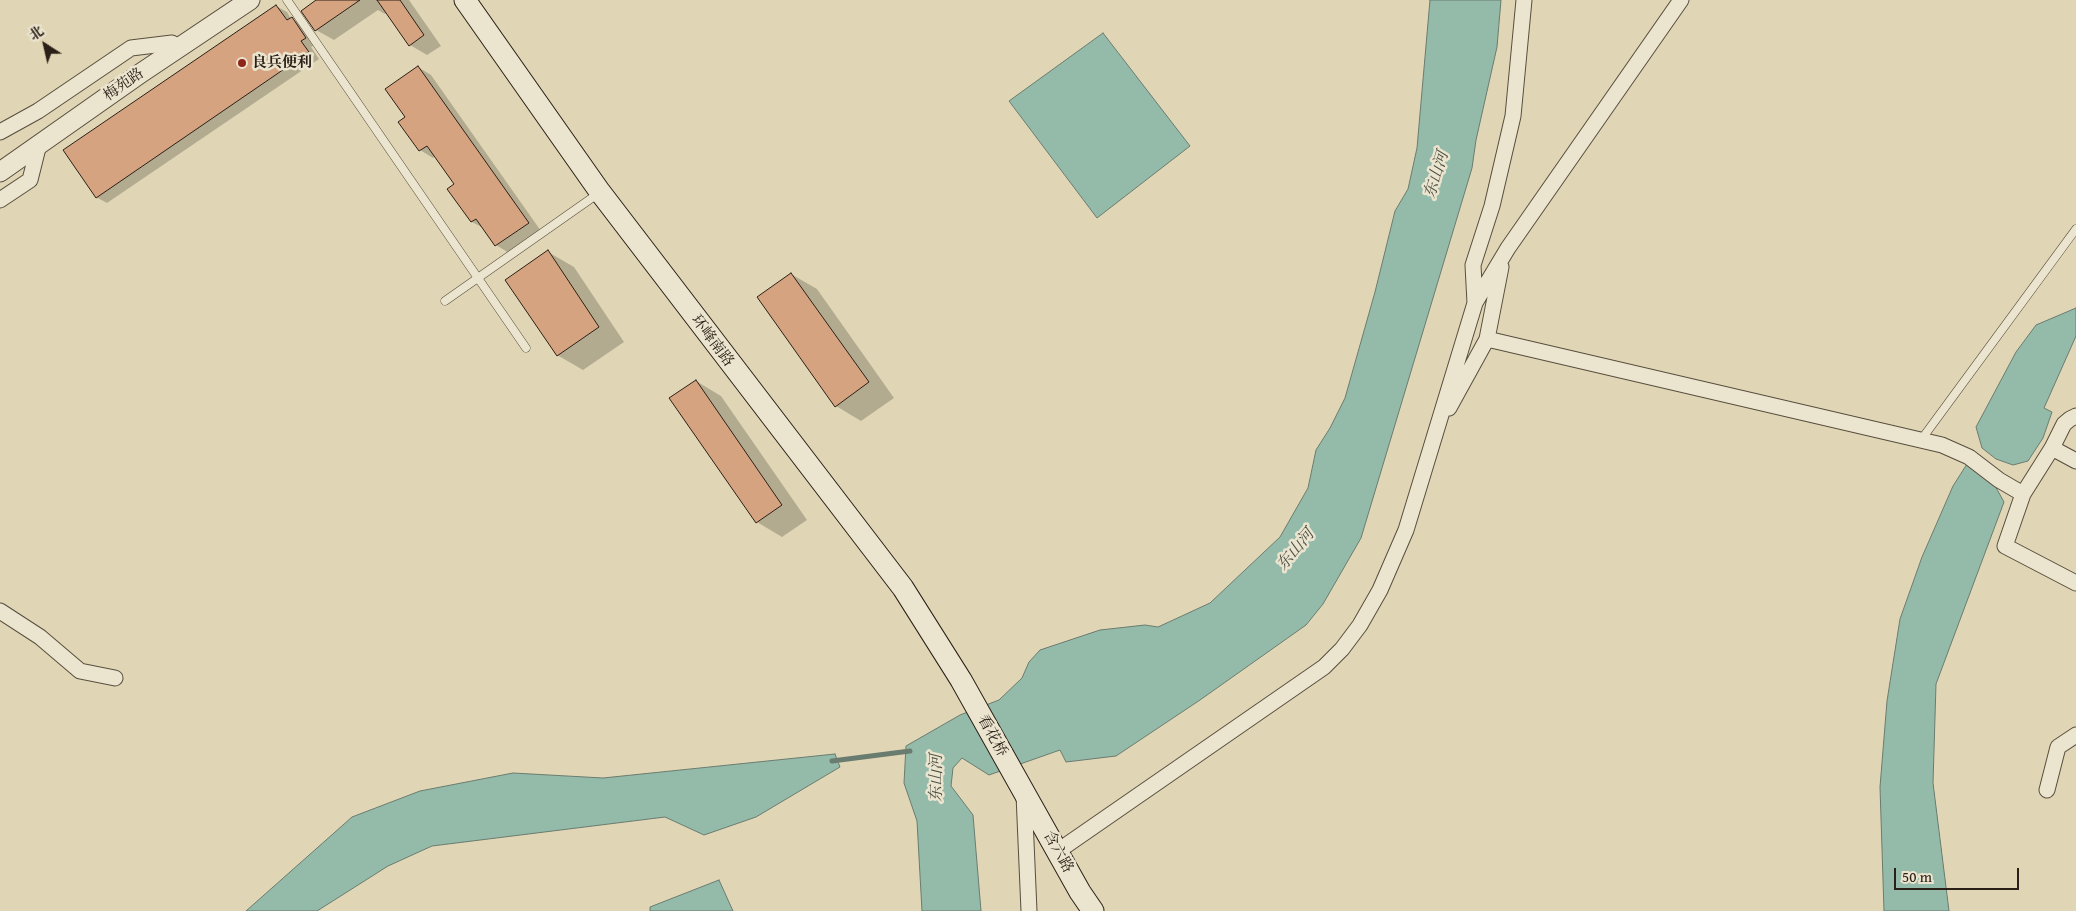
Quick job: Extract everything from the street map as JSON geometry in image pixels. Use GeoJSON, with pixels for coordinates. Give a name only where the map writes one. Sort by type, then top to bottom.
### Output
{"type":"FeatureCollection","features":[{"type":"Feature","properties":{"kind":"main road","name":"环峰南路"},"geometry":{"type":"LineString","coordinates":[[465,0],[600,192],[903,588],[961,680]]}},
{"type":"Feature","properties":{"kind":"main road","name":"看花桥"},"geometry":{"type":"LineString","coordinates":[[961,680],[1024,792]]}},
{"type":"Feature","properties":{"kind":"main road","name":"含六路"},"geometry":{"type":"LineString","coordinates":[[1024,792],[1080,892],[1093,911]]}},
{"type":"Feature","properties":{"kind":"street","name":"梅苑路"},"geometry":{"type":"LineString","coordinates":[[0,157],[30,139],[235,0]]}},
{"type":"Feature","properties":{"kind":"street","name":"梅苑路"},"geometry":{"type":"LineString","coordinates":[[0,172],[141,73],[250,0]]}},
{"type":"Feature","properties":{"kind":"street"},"geometry":{"type":"LineString","coordinates":[[1474,303],[1474,266],[1492,206],[1513,116],[1524,0]]}},
{"type":"Feature","properties":{"kind":"street"},"geometry":{"type":"LineString","coordinates":[[1058,851],[1324,667],[1342,649],[1360,625],[1395,559],[1406,530],[1474,303],[1504,256],[1681,0]]}},
{"type":"Feature","properties":{"kind":"street"},"geometry":{"type":"LineString","coordinates":[[0,132],[38,111],[131,48],[172,43]]}},
{"type":"Feature","properties":{"kind":"street"},"geometry":{"type":"LineString","coordinates":[[0,200],[30,180],[39,144]]}},
{"type":"Feature","properties":{"kind":"street"},"geometry":{"type":"LineString","coordinates":[[1435,436],[1487,339],[1504,256]]}},
{"type":"Feature","properties":{"kind":"street"},"geometry":{"type":"LineString","coordinates":[[1487,339],[1942,445],[1969,457],[1999,480],[2023,494]]}},
{"type":"Feature","properties":{"kind":"street"},"geometry":{"type":"LineString","coordinates":[[2076,416],[2070,418],[2064,424],[2052,448],[2023,494],[2005,546],[2076,583]]}},
{"type":"Feature","properties":{"kind":"street"},"geometry":{"type":"LineString","coordinates":[[2052,448],[2076,461]]}},
{"type":"Feature","properties":{"kind":"street"},"geometry":{"type":"LineString","coordinates":[[0,611],[40,636],[80,671],[115,678]]}},
{"type":"Feature","properties":{"kind":"street"},"geometry":{"type":"LineString","coordinates":[[2048,790],[2058,747],[2076,735]]}},
{"type":"Feature","properties":{"kind":"street"},"geometry":{"type":"LineString","coordinates":[[1024,792],[1029,911]]}},
{"type":"Feature","properties":{"kind":"lane"},"geometry":{"type":"LineString","coordinates":[[287,0],[526,348]]}},
{"type":"Feature","properties":{"kind":"lane"},"geometry":{"type":"LineString","coordinates":[[445,301],[600,192]]}},
{"type":"Feature","properties":{"kind":"lane"},"geometry":{"type":"LineString","coordinates":[[1921,440],[2076,229]]}},
{"type":"Feature","properties":{"kind":"water","name":"东山河"},"geometry":{"type":"Polygon","coordinates":[[[1430,0],[1501,0],[1497,47],[1476,140],[1472,168],[1361,538],[1323,604],[1306,625],[1200,700],[1116,756],[1066,762],[1060,750],[989,775],[962,758],[953,768],[951,786],[973,815],[981,911],[922,911],[917,821],[904,783],[906,746],[960,715],[999,700],[1022,678],[1029,662],[1040,650],[1100,630],[1145,625],[1158,627],[1210,603],[1280,537],[1308,488],[1316,450],[1330,428],[1345,398],[1375,292],[1395,211],[1408,189],[1417,148],[1430,0]]]}},
{"type":"Feature","properties":{"kind":"water"},"geometry":{"type":"Polygon","coordinates":[[[1103,33],[1190,146],[1097,218],[1009,101],[1103,33]]]}},
{"type":"Feature","properties":{"kind":"water"},"geometry":{"type":"Polygon","coordinates":[[[2076,308],[2076,336],[2044,408],[2052,412],[2043,438],[2028,461],[2013,465],[1996,459],[1982,448],[1976,427],[2016,352],[2036,325],[2076,308]]]}},
{"type":"Feature","properties":{"kind":"water"},"geometry":{"type":"Polygon","coordinates":[[[1967,464],[1989,475],[2004,502],[1936,684],[1933,783],[1949,911],[1884,911],[1880,787],[1887,701],[1900,619],[1922,557],[1953,486],[1967,464]]]}},
{"type":"Feature","properties":{"kind":"water"},"geometry":{"type":"Polygon","coordinates":[[[835,754],[840,767],[756,817],[704,835],[665,817],[432,846],[388,866],[317,911],[246,911],[352,817],[420,791],[513,773],[603,778],[835,754]]]}},
{"type":"Feature","properties":{"kind":"water"},"geometry":{"type":"Polygon","coordinates":[[[719,880],[733,911],[650,911],[650,907],[719,880]]]}},
{"type":"Feature","properties":{"kind":"building"},"geometry":{"type":"Polygon","coordinates":[[[316,0],[360,0],[315,31],[301,11],[316,0]]]}},
{"type":"Feature","properties":{"kind":"building"},"geometry":{"type":"Polygon","coordinates":[[[377,0],[400,0],[424,35],[409,46],[377,0]]]}},
{"type":"Feature","properties":{"kind":"building"},"geometry":{"type":"Polygon","coordinates":[[[276,5],[287,20],[292,17],[306,38],[301,41],[309,52],[96,198],[63,150],[276,5]]]}},
{"type":"Feature","properties":{"kind":"building"},"geometry":{"type":"Polygon","coordinates":[[[418,66],[529,223],[495,246],[476,219],[471,222],[447,189],[454,184],[427,146],[419,151],[398,122],[405,117],[385,89],[418,66]]]}},
{"type":"Feature","properties":{"kind":"building"},"geometry":{"type":"Polygon","coordinates":[[[548,250],[599,327],[557,356],[505,280],[548,250]]]}},
{"type":"Feature","properties":{"kind":"building"},"geometry":{"type":"Polygon","coordinates":[[[791,273],[869,382],[835,407],[757,297],[791,273]]]}},
{"type":"Feature","properties":{"kind":"building"},"geometry":{"type":"Polygon","coordinates":[[[696,380],[782,505],[756,523],[669,398],[696,380]]]}},
{"type":"Feature","properties":{"kind":"waterway"},"geometry":{"type":"LineString","coordinates":[[832,761],[910,751]]}},
{"type":"Feature","properties":{"kind":"place","name":"良兵便利"},"geometry":{"type":"Point","coordinates":[242,63]}}]}
